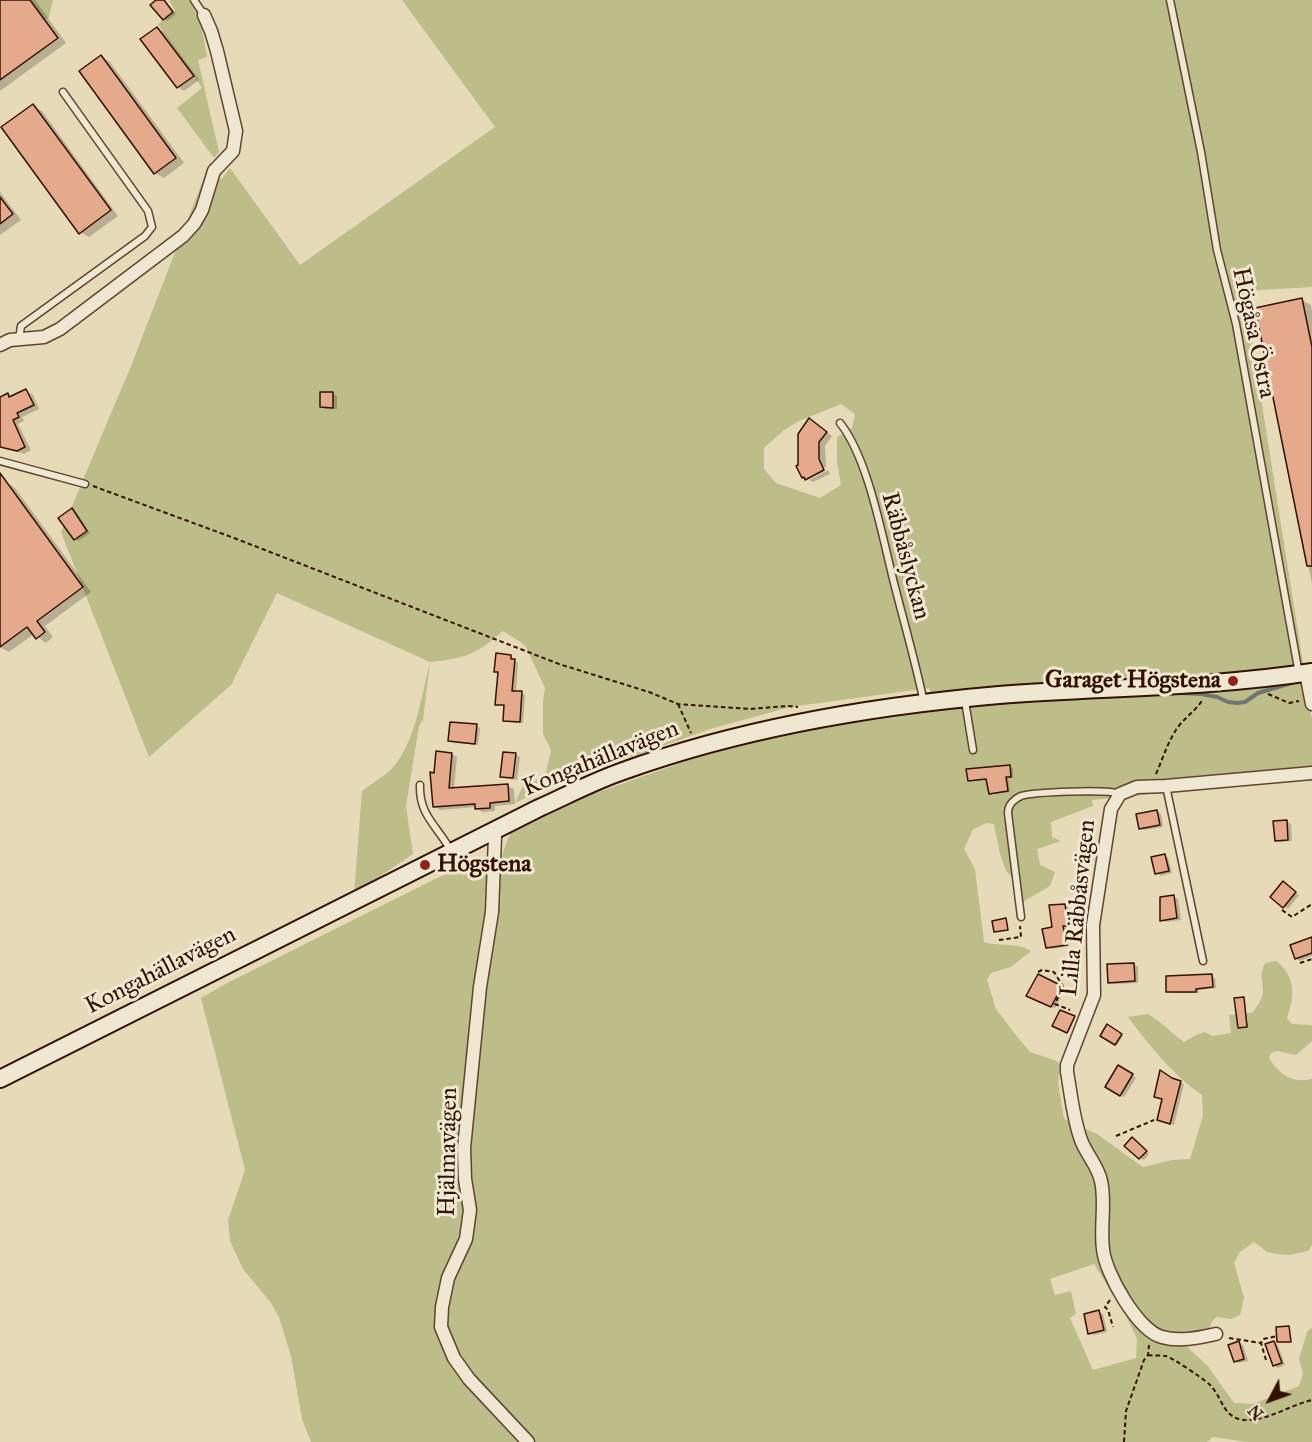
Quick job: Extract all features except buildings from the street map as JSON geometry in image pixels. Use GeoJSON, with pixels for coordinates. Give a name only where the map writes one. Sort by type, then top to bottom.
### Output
{"type":"FeatureCollection","features":[{"type":"Feature","properties":{"kind":"street"},"geometry":{"type":"LineString","coordinates":[[0,345],[10,340],[44,337],[60,329],[178,240],[194,224],[202,210],[214,171],[233,151],[236,131],[214,41],[204,15]]}},
{"type":"Feature","properties":{"kind":"street"},"geometry":{"type":"LineString","coordinates":[[1306,673],[1311,699]]}},
{"type":"Feature","properties":{"kind":"street","name":"Kongahällavägen"},"geometry":{"type":"LineString","coordinates":[[0,1079],[492,831],[625,770],[697,747],[809,721],[965,698],[1233,681],[1306,673]]}},
{"type":"Feature","properties":{"kind":"street","name":"Lilla Räbbåsvägen"},"geometry":{"type":"LineString","coordinates":[[1151,1333],[1144,1327],[1109,1274],[1102,1249],[1103,1194],[1100,1177],[1081,1141],[1067,1072],[1067,1065],[1094,995],[1093,925],[1111,809],[1119,794],[1137,787],[1312,773]]}},
{"type":"Feature","properties":{"kind":"street","name":"Hjälmavägen"},"geometry":{"type":"LineString","coordinates":[[492,831],[495,837],[492,912],[480,987],[464,1148],[465,1179],[470,1210],[466,1239],[448,1278],[442,1307],[441,1327],[454,1358],[469,1379],[528,1442]]}},
{"type":"Feature","properties":{"kind":"street"},"geometry":{"type":"LineString","coordinates":[[1151,1333],[1177,1340],[1222,1336]]}},
{"type":"Feature","properties":{"kind":"lane"},"geometry":{"type":"LineString","coordinates":[[194,0],[204,15]]}},
{"type":"Feature","properties":{"kind":"lane","name":"Högåsa Östra"},"geometry":{"type":"LineString","coordinates":[[1170,0],[1201,152],[1217,250],[1236,324],[1306,673]]}},
{"type":"Feature","properties":{"kind":"lane"},"geometry":{"type":"LineString","coordinates":[[19,340],[21,326],[145,236],[152,227],[152,220],[143,204],[63,92]]}},
{"type":"Feature","properties":{"kind":"lane","name":"Räbbåslyckan"},"geometry":{"type":"LineString","coordinates":[[840,423],[849,434],[874,502],[924,703]]}},
{"type":"Feature","properties":{"kind":"lane"},"geometry":{"type":"LineString","coordinates":[[0,461],[85,484]]}},
{"type":"Feature","properties":{"kind":"lane"},"geometry":{"type":"LineString","coordinates":[[965,698],[973,750]]}},
{"type":"Feature","properties":{"kind":"lane"},"geometry":{"type":"LineString","coordinates":[[420,785],[420,802],[423,811],[443,837],[451,852]]}},
{"type":"Feature","properties":{"kind":"lane"},"geometry":{"type":"LineString","coordinates":[[1166,786],[1203,961]]}},
{"type":"Feature","properties":{"kind":"lane","name":"Lilla Räbbåsvägen"},"geometry":{"type":"LineString","coordinates":[[1021,917],[1008,813],[1010,804],[1022,796],[1097,791],[1113,791],[1119,794]]}},
{"type":"Feature","properties":{"kind":"path"},"geometry":{"type":"LineString","coordinates":[[85,484],[234,538],[559,664],[649,692],[678,704],[750,708],[787,706],[800,708],[806,712],[809,721]]}},
{"type":"Feature","properties":{"kind":"path"},"geometry":{"type":"LineString","coordinates":[[1150,787],[1173,734],[1197,709],[1204,697]]}},
{"type":"Feature","properties":{"kind":"path"},"geometry":{"type":"LineString","coordinates":[[1278,697],[1289,703],[1311,699]]}},
{"type":"Feature","properties":{"kind":"path"},"geometry":{"type":"LineString","coordinates":[[678,704],[697,747]]}},
{"type":"Feature","properties":{"kind":"path"},"geometry":{"type":"LineString","coordinates":[[1282,910],[1292,917],[1312,904]]}},
{"type":"Feature","properties":{"kind":"path"},"geometry":{"type":"LineString","coordinates":[[999,940],[1021,937],[1021,917]]}},
{"type":"Feature","properties":{"kind":"path"},"geometry":{"type":"LineString","coordinates":[[1300,963],[1312,958]]}},
{"type":"Feature","properties":{"kind":"path"},"geometry":{"type":"LineString","coordinates":[[1038,972],[1042,970],[1054,972],[1063,986],[1055,1004],[1070,1010]]}},
{"type":"Feature","properties":{"kind":"path"},"geometry":{"type":"LineString","coordinates":[[1116,1136],[1154,1120]]}},
{"type":"Feature","properties":{"kind":"path"},"geometry":{"type":"LineString","coordinates":[[1113,1327],[1105,1307],[1120,1291]]}},
{"type":"Feature","properties":{"kind":"path"},"geometry":{"type":"LineString","coordinates":[[1124,1442],[1126,1411],[1144,1360],[1148,1355],[1151,1333]]}},
{"type":"Feature","properties":{"kind":"path"},"geometry":{"type":"LineString","coordinates":[[1222,1336],[1262,1344]]}},
{"type":"Feature","properties":{"kind":"path"},"geometry":{"type":"LineString","coordinates":[[1266,1360],[1263,1339],[1278,1336]]}},
{"type":"Feature","properties":{"kind":"path"},"geometry":{"type":"LineString","coordinates":[[1148,1355],[1168,1357],[1177,1361],[1208,1383],[1226,1411],[1240,1419],[1265,1418],[1298,1403],[1312,1400]]}},
{"type":"Feature","properties":{"kind":"green space"},"geometry":{"type":"Polygon","coordinates":[[[30,0],[53,0],[49,17],[0,52],[0,49],[42,18],[30,0]]]}},
{"type":"Feature","properties":{"kind":"green space"},"geometry":{"type":"Polygon","coordinates":[[[169,0],[197,0],[207,57],[198,60],[219,152],[214,158],[177,108],[202,88],[158,24],[175,11],[169,0]]]}},
{"type":"Feature","properties":{"kind":"green space"},"geometry":{"type":"Polygon","coordinates":[[[402,0],[1312,0],[1312,287],[1244,291],[1312,720],[1312,781],[1300,779],[1092,800],[1093,806],[1051,822],[1052,837],[1061,841],[1037,849],[1040,865],[1055,872],[1050,886],[1021,903],[1016,898],[1013,878],[1006,871],[1000,854],[994,824],[987,823],[973,829],[964,849],[975,869],[984,942],[1020,946],[1031,951],[1011,967],[991,973],[987,980],[996,1009],[1030,1052],[1057,1061],[1060,1065],[1058,1083],[1064,1119],[1097,1134],[1143,1167],[1172,1160],[1190,1159],[1203,1116],[1202,1095],[1172,1070],[1128,1017],[1148,1014],[1184,1042],[1205,1032],[1213,1036],[1231,1033],[1229,1015],[1252,1013],[1260,1001],[1263,992],[1262,974],[1265,963],[1276,961],[1287,973],[1292,994],[1287,1018],[1292,1024],[1312,1025],[1312,1041],[1296,1055],[1277,1051],[1271,1053],[1269,1058],[1277,1069],[1292,1079],[1312,1079],[1312,1245],[1308,1251],[1289,1255],[1267,1252],[1254,1242],[1240,1252],[1234,1263],[1244,1298],[1240,1315],[1231,1319],[1217,1317],[1212,1321],[1210,1327],[1186,1346],[1207,1365],[1234,1403],[1253,1404],[1299,1386],[1303,1373],[1299,1359],[1307,1332],[1312,1327],[1312,1442],[1247,1442],[1213,1437],[1207,1442],[311,1442],[302,1419],[291,1356],[279,1317],[271,1303],[243,1269],[230,1241],[228,1220],[245,1170],[201,998],[437,878],[480,859],[501,858],[510,833],[593,794],[686,761],[750,743],[846,724],[939,711],[929,688],[790,707],[710,729],[546,788],[515,803],[523,786],[535,781],[546,772],[551,750],[543,734],[545,688],[525,645],[503,631],[470,654],[430,662],[277,593],[231,685],[149,757],[61,532],[131,366],[210,162],[221,180],[230,168],[300,265],[495,127],[402,0]],[[841,404],[799,421],[784,430],[764,448],[764,469],[776,483],[820,498],[841,485],[837,462],[837,437],[852,428],[855,414],[841,404]],[[1094,1264],[1050,1279],[1055,1295],[1071,1291],[1076,1314],[1070,1318],[1093,1370],[1136,1358],[1137,1339],[1124,1312],[1094,1264]]]}},
{"type":"Feature","properties":{"kind":"green space"},"geometry":{"type":"Polygon","coordinates":[[[430,662],[423,720],[419,726],[406,806],[413,854],[354,894],[362,791],[388,772],[402,754],[413,729],[430,662]]]}},
{"type":"Feature","properties":{"kind":"waterway"},"geometry":{"type":"LineString","coordinates":[[1180,693],[1201,694],[1237,703],[1245,702],[1258,693],[1295,682]]}},
{"type":"Feature","properties":{"kind":"place","name":"Garaget Högstena"},"geometry":{"type":"Point","coordinates":[1233,681]}},
{"type":"Feature","properties":{"kind":"place","name":"Högstena"},"geometry":{"type":"Point","coordinates":[425,865]}}]}
